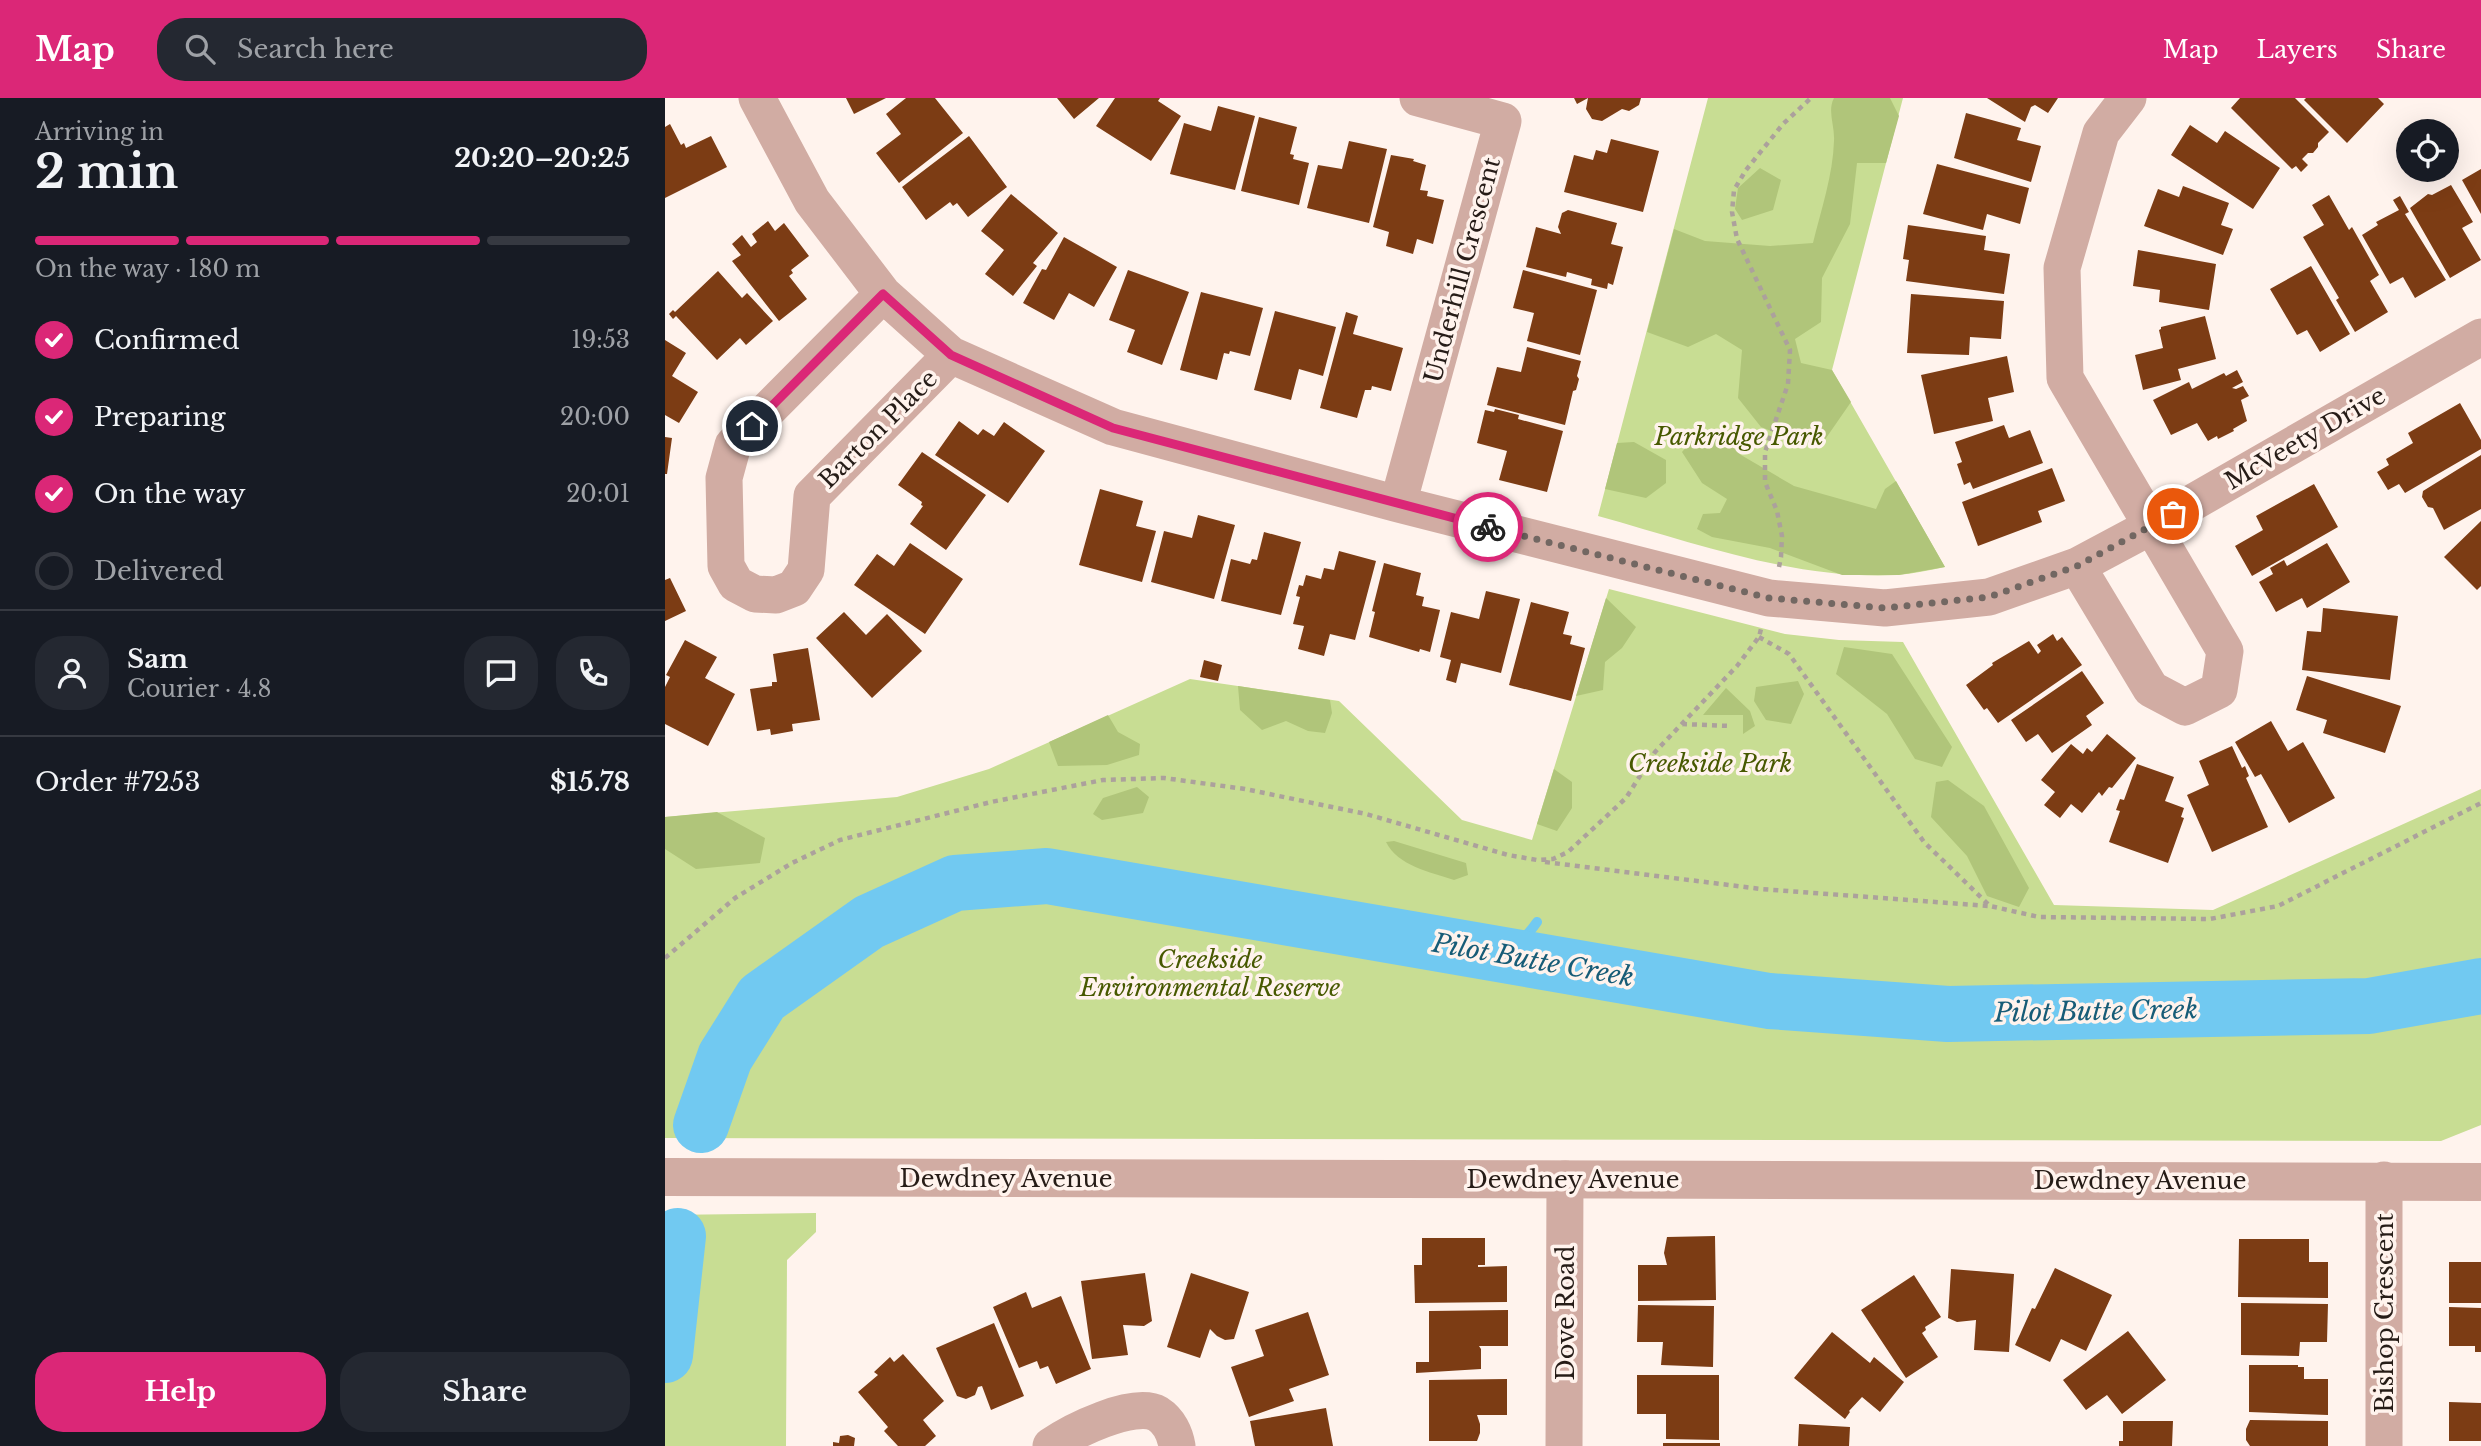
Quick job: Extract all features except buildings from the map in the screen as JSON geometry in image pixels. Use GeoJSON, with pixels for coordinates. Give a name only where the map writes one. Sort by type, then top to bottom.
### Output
{"type":"FeatureCollection","features":[{"type":"Feature","properties":{"kind":"street","name":"McVeety Drive"},"geometry":{"type":"LineString","coordinates":[[757,98],[812,201],[883,294],[951,355],[1113,428],[1769,598],[1885,608],[1989,597],[2077,566],[2477,346]]}},
{"type":"Feature","properties":{"kind":"street","name":"Underhill Crescent"},"geometry":{"type":"LineString","coordinates":[[1398,504],[1503,121],[1418,98]]}},
{"type":"Feature","properties":{"kind":"street"},"geometry":{"type":"LineString","coordinates":[[2077,566],[2151,689],[2185,707],[2219,690],[2225,650],[2064,378],[2062,268],[2101,133],[2128,98]]}},
{"type":"Feature","properties":{"kind":"street","name":"Barton Place"},"geometry":{"type":"LineString","coordinates":[[883,294],[733,445],[724,478],[724,490],[726,566],[736,584],[755,594],[776,595],[794,588],[806,570],[812,496],[951,355]]}},
{"type":"Feature","properties":{"kind":"street","name":"Dewdney Avenue"},"geometry":{"type":"LineString","coordinates":[[665,1177],[2481,1182]]}},
{"type":"Feature","properties":{"kind":"street","name":"Dove Road"},"geometry":{"type":"LineString","coordinates":[[1564,1446],[1565,1179]]}},
{"type":"Feature","properties":{"kind":"street","name":"Bishop Crescent"},"geometry":{"type":"LineString","coordinates":[[2383,1446],[2384,1180]]}},
{"type":"Feature","properties":{"kind":"street"},"geometry":{"type":"LineString","coordinates":[[1051,1446],[1095,1421],[1139,1411],[1157,1413],[1174,1432],[1177,1446]]}},
{"type":"Feature","properties":{"kind":"path"},"geometry":{"type":"LineString","coordinates":[[1537,860],[1553,859],[1568,852],[1626,798],[1655,752],[1711,696],[1759,637],[1781,557],[1782,536],[1777,511],[1765,482],[1765,452],[1788,384],[1790,351],[1737,239],[1732,212],[1734,190],[1746,170],[1783,124],[1811,98]]}},
{"type":"Feature","properties":{"kind":"path"},"geometry":{"type":"LineString","coordinates":[[1759,637],[1789,654],[1924,842],[1990,906]]}},
{"type":"Feature","properties":{"kind":"path"},"geometry":{"type":"LineString","coordinates":[[1681,724],[1731,726]]}},
{"type":"Feature","properties":{"kind":"path"},"geometry":{"type":"LineString","coordinates":[[665,958],[735,898],[792,863],[840,839],[991,802],[1103,780],[1164,778],[1245,789],[1366,814],[1508,855],[1761,889],[1990,906],[2039,916],[2210,919],[2278,905],[2481,803]]}},
{"type":"Feature","properties":{"kind":"green space","name":"Parkridge Park"},"geometry":{"type":"Polygon","coordinates":[[[1708,98],[1903,98],[1832,370],[1945,567],[1897,575],[1821,572],[1746,558],[1598,516],[1708,98]]]}},
{"type":"Feature","properties":{"kind":"green space"},"geometry":{"type":"Polygon","coordinates":[[[1834,98],[1890,98],[1899,116],[1886,163],[1857,163],[1850,224],[1822,278],[1821,322],[1795,339],[1801,363],[1832,370],[1851,402],[1824,441],[1799,442],[1761,427],[1738,398],[1742,350],[1716,334],[1688,347],[1647,332],[1674,229],[1705,241],[1770,246],[1813,243],[1833,154],[1831,108],[1834,98]]]}},
{"type":"Feature","properties":{"kind":"green space"},"geometry":{"type":"Polygon","coordinates":[[[1760,168],[1781,180],[1773,210],[1742,220],[1735,209],[1738,188],[1760,168]]]}},
{"type":"Feature","properties":{"kind":"green space"},"geometry":{"type":"Polygon","coordinates":[[[1701,430],[1715,430],[1741,455],[1794,486],[1876,509],[1885,489],[1896,481],[1945,567],[1899,575],[1842,575],[1770,548],[1712,537],[1697,529],[1703,514],[1720,513],[1727,499],[1702,483],[1682,452],[1701,430]]]}},
{"type":"Feature","properties":{"kind":"green space"},"geometry":{"type":"Polygon","coordinates":[[[1634,442],[1666,460],[1666,483],[1646,498],[1605,489],[1617,443],[1634,442]]]}},
{"type":"Feature","properties":{"kind":"green space","name":"Creekside Environmental Reserve"},"geometry":{"type":"Polygon","coordinates":[[[1609,589],[1785,634],[1839,640],[1903,642],[2054,905],[2213,910],[2481,789],[2481,1125],[2441,1141],[665,1138],[665,817],[897,797],[989,769],[1190,679],[1339,701],[1462,820],[1532,840],[1609,589]]]}},
{"type":"Feature","properties":{"kind":"green space"},"geometry":{"type":"Polygon","coordinates":[[[1606,598],[1636,627],[1622,648],[1605,662],[1603,690],[1576,696],[1606,598]]]}},
{"type":"Feature","properties":{"kind":"green space"},"geometry":{"type":"Polygon","coordinates":[[[1844,647],[1892,654],[1952,747],[1942,767],[1915,759],[1887,714],[1836,674],[1844,647]]]}},
{"type":"Feature","properties":{"kind":"green space"},"geometry":{"type":"Polygon","coordinates":[[[1798,681],[1804,694],[1791,724],[1766,720],[1754,701],[1756,687],[1798,681]]]}},
{"type":"Feature","properties":{"kind":"green space"},"geometry":{"type":"Polygon","coordinates":[[[1238,686],[1330,700],[1332,713],[1325,733],[1308,731],[1286,721],[1262,730],[1240,710],[1238,686]]]}},
{"type":"Feature","properties":{"kind":"green space"},"geometry":{"type":"Polygon","coordinates":[[[1726,688],[1750,711],[1755,726],[1743,734],[1743,715],[1703,715],[1726,688]]]}},
{"type":"Feature","properties":{"kind":"green space"},"geometry":{"type":"Polygon","coordinates":[[[1108,715],[1118,732],[1140,744],[1139,755],[1107,765],[1058,766],[1049,742],[1108,715]]]}},
{"type":"Feature","properties":{"kind":"green space"},"geometry":{"type":"Polygon","coordinates":[[[1554,769],[1572,782],[1572,808],[1557,831],[1537,824],[1554,769]]]}},
{"type":"Feature","properties":{"kind":"green space"},"geometry":{"type":"Polygon","coordinates":[[[1948,780],[1984,806],[2029,888],[2019,907],[1987,896],[1967,856],[1931,817],[1936,782],[1948,780]]]}},
{"type":"Feature","properties":{"kind":"green space"},"geometry":{"type":"Polygon","coordinates":[[[1137,787],[1149,797],[1143,813],[1102,820],[1093,814],[1103,798],[1137,787]]]}},
{"type":"Feature","properties":{"kind":"green space"},"geometry":{"type":"Polygon","coordinates":[[[717,812],[765,838],[760,863],[696,869],[665,849],[665,817],[717,812]]]}},
{"type":"Feature","properties":{"kind":"green space"},"geometry":{"type":"Polygon","coordinates":[[[1394,841],[1466,863],[1468,875],[1454,880],[1415,867],[1398,857],[1386,842],[1394,841]]]}},
{"type":"Feature","properties":{"kind":"green space"},"geometry":{"type":"Polygon","coordinates":[[[816,1213],[816,1232],[787,1260],[786,1446],[665,1446],[665,1215],[816,1213]]]}},
{"type":"Feature","properties":{"kind":"waterway","name":"Pilot Butte Creek"},"geometry":{"type":"LineString","coordinates":[[701,1125],[725,1057],[762,998],[869,922],[955,883],[1047,876],[1769,1001],[1948,1014],[2369,1006],[2481,986]]}},
{"type":"Feature","properties":{"kind":"waterway"},"geometry":{"type":"LineString","coordinates":[[1489,953],[1517,943],[1537,922]]}},
{"type":"Feature","properties":{"kind":"waterway","name":"Pilot Butte Creek"},"geometry":{"type":"LineString","coordinates":[[665,1355],[678,1236]]}},
{"type":"Feature","properties":{"kind":"way so far"},"geometry":{"type":"LineString","coordinates":[[1488,527],[1769,598],[1885,608],[1989,597],[2077,566],[2173,514]]}},
{"type":"Feature","properties":{"kind":"route"},"geometry":{"type":"LineString","coordinates":[[752,426],[883,294],[951,355],[1113,428],[1488,527]]}},
{"type":"Feature","properties":{"kind":"park label","name":"Creekside Park"},"geometry":{"type":"Point","coordinates":[1710,763]}}]}
